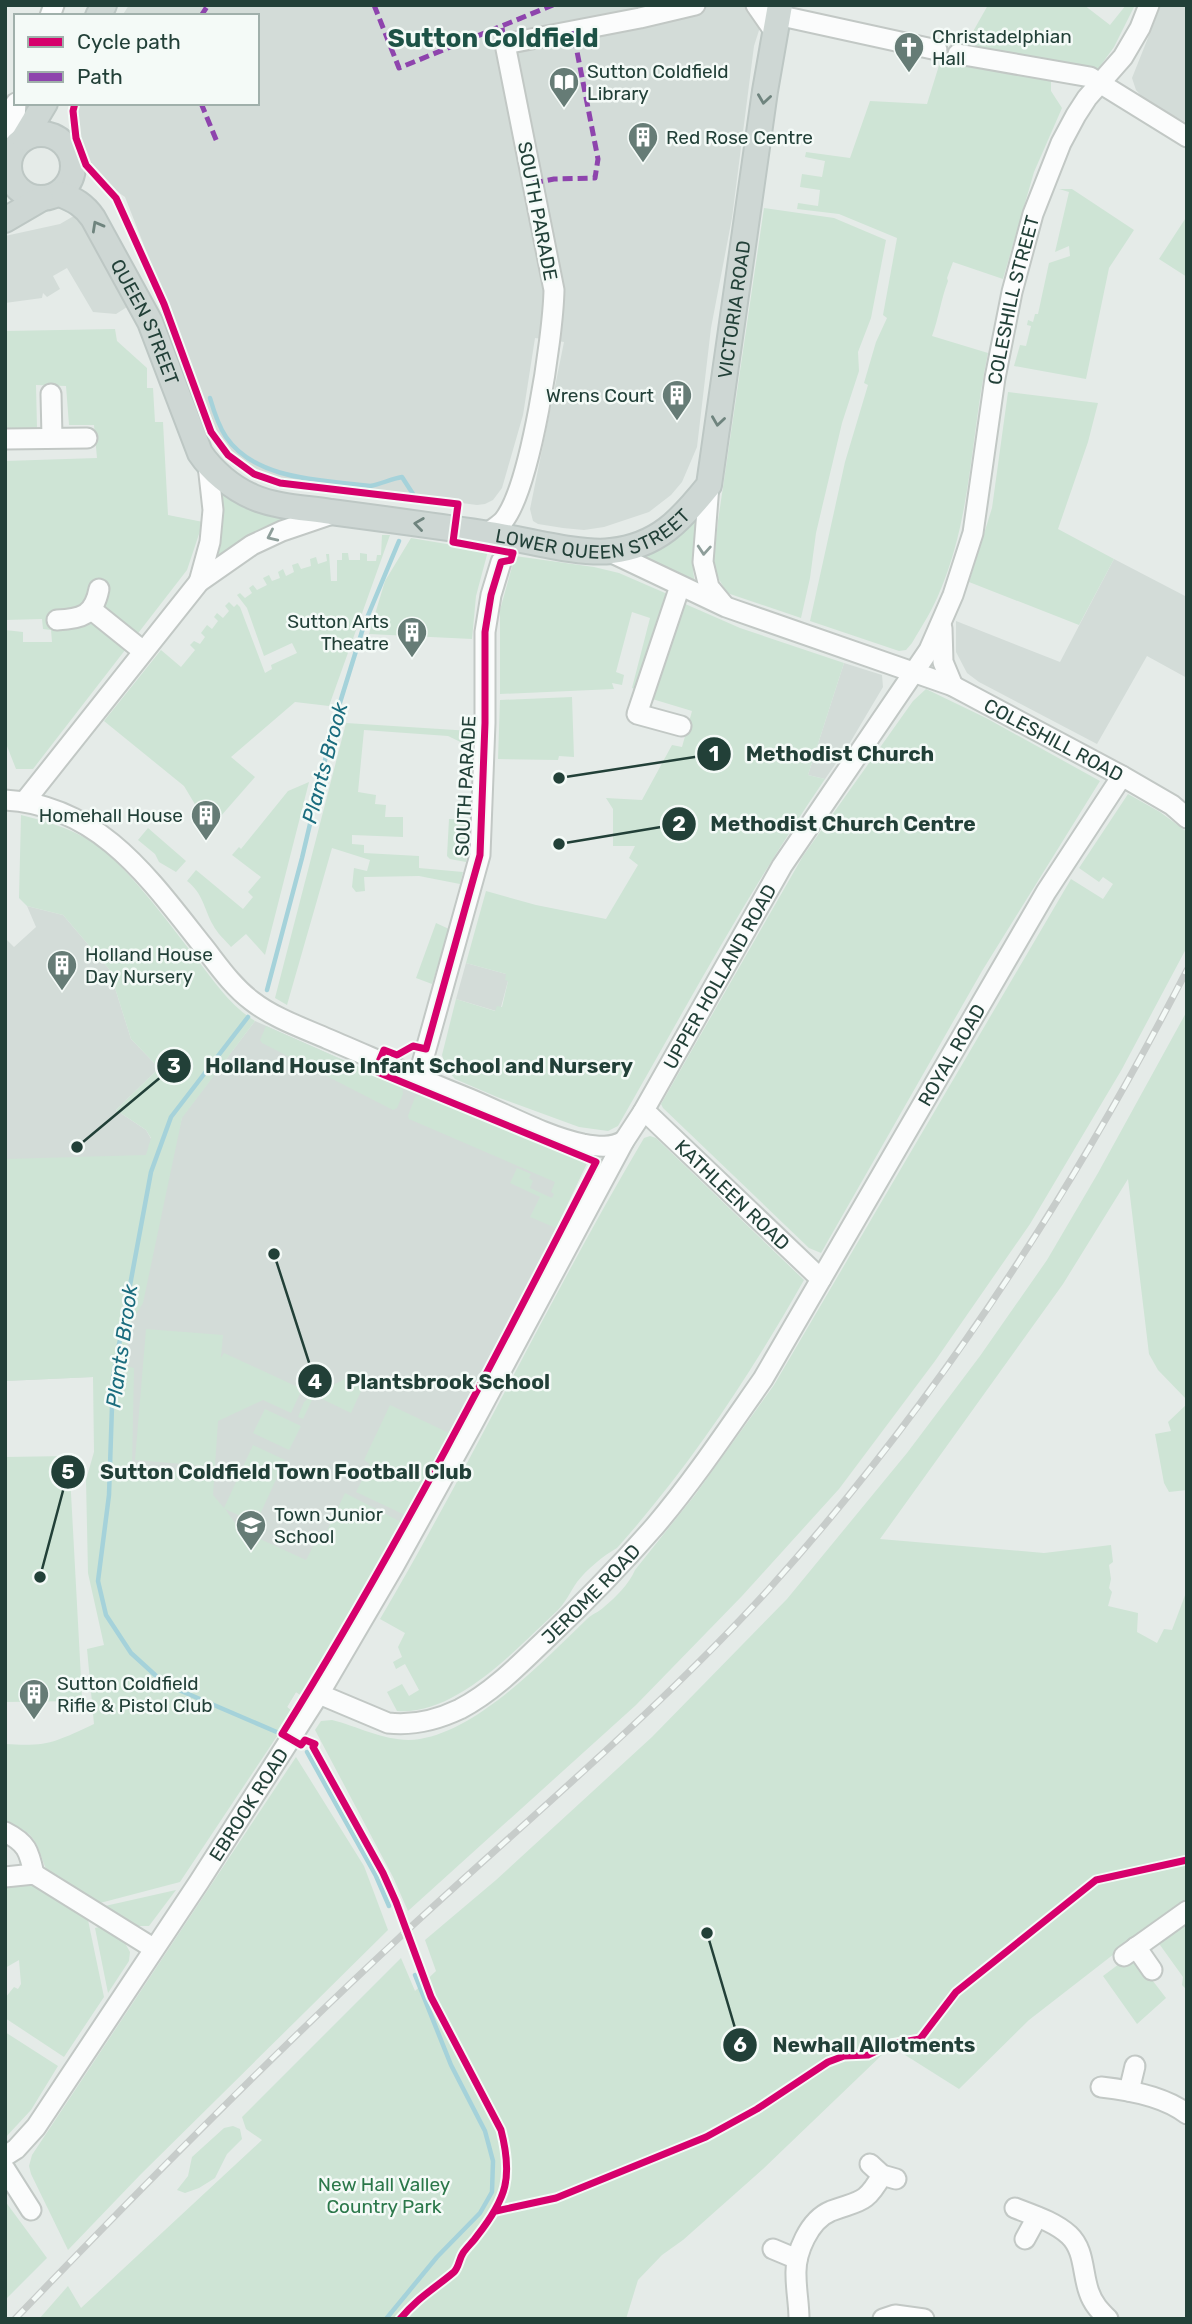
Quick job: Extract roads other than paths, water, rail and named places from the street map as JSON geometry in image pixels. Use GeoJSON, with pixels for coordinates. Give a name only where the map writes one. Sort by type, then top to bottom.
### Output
{"type":"FeatureCollection","features":[{"type":"Feature","properties":{"kind":"main road","name":"VICTORIA ROAD"},"geometry":{"type":"LineString","coordinates":[[709,485],[772,14]]}},
{"type":"Feature","properties":{"kind":"main road"},"geometry":{"type":"LineString","coordinates":[[45,105],[12,157],[12,182],[29,197],[50,196]]}},
{"type":"Feature","properties":{"kind":"main road"},"geometry":{"type":"LineString","coordinates":[[5,220],[50,196],[72,177],[73,167],[69,151],[56,138],[46,134],[35,133],[12,157]]}},
{"type":"Feature","properties":{"kind":"main road","name":"QUEEN STREET"},"geometry":{"type":"LineString","coordinates":[[50,196],[75,200],[86,207],[150,322],[193,439],[208,465]]}},
{"type":"Feature","properties":{"kind":"main road","name":"LOWER QUEEN STREET"},"geometry":{"type":"LineString","coordinates":[[208,465],[233,486],[253,497],[292,506],[610,552],[636,546],[664,534],[683,518],[709,485]]}},
{"type":"Feature","properties":{"kind":"street","name":"SOUTH PARADE"},"geometry":{"type":"LineString","coordinates":[[487,534],[503,521],[514,501],[540,402],[554,290],[505,44],[695,5]]}},
{"type":"Feature","properties":{"kind":"street","name":"COLESHILL STREET"},"geometry":{"type":"LineString","coordinates":[[915,672],[943,620],[973,533],[995,378],[1012,292],[1033,214],[1061,143],[1087,98],[1123,57],[1140,28],[1149,5]]}},
{"type":"Feature","properties":{"kind":"street"},"geometry":{"type":"LineString","coordinates":[[772,14],[937,50]]}},
{"type":"Feature","properties":{"kind":"street"},"geometry":{"type":"LineString","coordinates":[[958,54],[1090,78],[1187,137]]}},
{"type":"Feature","properties":{"kind":"street"},"geometry":{"type":"LineString","coordinates":[[12,157],[16,105]]}},
{"type":"Feature","properties":{"kind":"street"},"geometry":{"type":"LineString","coordinates":[[51,394],[52,438]]}},
{"type":"Feature","properties":{"kind":"street"},"geometry":{"type":"LineString","coordinates":[[5,439],[88,438]]}},
{"type":"Feature","properties":{"kind":"street","name":"LOWER QUEEN STREET"},"geometry":{"type":"LineString","coordinates":[[198,582],[210,542],[213,510],[208,465]]}},
{"type":"Feature","properties":{"kind":"street","name":"VICTORIA ROAD"},"geometry":{"type":"LineString","coordinates":[[709,485],[703,562],[709,587],[726,607]]}},
{"type":"Feature","properties":{"kind":"street"},"geometry":{"type":"LineString","coordinates":[[514,501],[516,522],[523,531],[539,542]]}},
{"type":"Feature","properties":{"kind":"street","name":"LOWER QUEEN STREET"},"geometry":{"type":"LineString","coordinates":[[10,795],[143,651],[198,582],[252,545],[336,512]]}},
{"type":"Feature","properties":{"kind":"street"},"geometry":{"type":"LineString","coordinates":[[610,552],[726,607],[915,672]]}},
{"type":"Feature","properties":{"kind":"street","name":"SOUTH PARADE"},"geometry":{"type":"LineString","coordinates":[[418,1078],[480,855],[485,632],[491,595],[501,562]]}},
{"type":"Feature","properties":{"kind":"street"},"geometry":{"type":"LineString","coordinates":[[680,586],[637,714],[681,726]]}},
{"type":"Feature","properties":{"kind":"street"},"geometry":{"type":"LineString","coordinates":[[57,620],[75,619],[92,610],[99,589]]}},
{"type":"Feature","properties":{"kind":"street"},"geometry":{"type":"LineString","coordinates":[[92,610],[143,651]]}},
{"type":"Feature","properties":{"kind":"street","name":"COLESHILL STREET"},"geometry":{"type":"LineString","coordinates":[[943,620],[943,662],[953,686]]}},
{"type":"Feature","properties":{"kind":"street","name":"COLESHILL ROAD"},"geometry":{"type":"LineString","coordinates":[[915,672],[953,686],[1122,776],[1172,805],[1187,817]]}},
{"type":"Feature","properties":{"kind":"street","name":"UPPER HOLLAND ROAD"},"geometry":{"type":"LineString","coordinates":[[624,1141],[782,866],[915,672]]}},
{"type":"Feature","properties":{"kind":"street","name":"ROYAL ROAD"},"geometry":{"type":"LineString","coordinates":[[786,1339],[1046,892],[1122,776]]}},
{"type":"Feature","properties":{"kind":"street"},"geometry":{"type":"LineString","coordinates":[[10,795],[70,815],[100,832],[131,859],[232,982],[258,1006],[418,1078],[564,1138],[605,1147],[614,1147],[624,1141]]}},
{"type":"Feature","properties":{"kind":"street","name":"KATHLEEN ROAD"},"geometry":{"type":"LineString","coordinates":[[643,1112],[821,1279]]}},
{"type":"Feature","properties":{"kind":"street","name":"EBROOK ROAD"},"geometry":{"type":"LineString","coordinates":[[5,2156],[16,2149],[36,2127],[199,1882],[319,1693],[411,1535],[624,1141]]}},
{"type":"Feature","properties":{"kind":"street","name":"JEROME ROAD"},"geometry":{"type":"LineString","coordinates":[[319,1693],[388,1723],[408,1725],[425,1722],[461,1708],[489,1689],[514,1670],[580,1606],[656,1525],[710,1455],[786,1339]]}},
{"type":"Feature","properties":{"kind":"street"},"geometry":{"type":"LineString","coordinates":[[5,1832],[26,1847],[34,1874]]}},
{"type":"Feature","properties":{"kind":"street"},"geometry":{"type":"LineString","coordinates":[[5,1877],[34,1874],[153,1948]]}},
{"type":"Feature","properties":{"kind":"street"},"geometry":{"type":"LineString","coordinates":[[1152,1970],[1130,1952],[1187,1911]]}},
{"type":"Feature","properties":{"kind":"street"},"geometry":{"type":"LineString","coordinates":[[1129,2091],[1135,2067]]}},
{"type":"Feature","properties":{"kind":"street"},"geometry":{"type":"LineString","coordinates":[[1101,2087],[1129,2091],[1177,2106],[1187,2114]]}},
{"type":"Feature","properties":{"kind":"street"},"geometry":{"type":"LineString","coordinates":[[5,2169],[31,2210]]}},
{"type":"Feature","properties":{"kind":"street"},"geometry":{"type":"LineString","coordinates":[[799,2319],[797,2259],[811,2227],[829,2212],[864,2200],[883,2173]]}},
{"type":"Feature","properties":{"kind":"street"},"geometry":{"type":"LineString","coordinates":[[1015,2208],[1060,2228],[1072,2237],[1080,2250],[1091,2299],[1108,2319]]}},
{"type":"Feature","properties":{"kind":"street"},"geometry":{"type":"LineString","coordinates":[[1025,2239],[1037,2217]]}},
{"type":"Feature","properties":{"kind":"street"},"geometry":{"type":"LineString","coordinates":[[773,2249],[797,2259]]}},
{"type":"Feature","properties":{"kind":"street"},"geometry":{"type":"LineString","coordinates":[[883,2319],[895,2315],[912,2315],[924,2319]]}},
{"type":"Feature","properties":{"kind":"waterway","name":"Plants Brook"},"geometry":{"type":"LineString","coordinates":[[210,398],[226,437],[239,451],[255,462],[292,476],[370,486],[402,477],[413,494]]}},
{"type":"Feature","properties":{"kind":"waterway","name":"Plants Brook"},"geometry":{"type":"LineString","coordinates":[[267,990],[334,722],[364,625],[399,541]]}},
{"type":"Feature","properties":{"kind":"waterway","name":"Plants Brook"},"geometry":{"type":"LineString","coordinates":[[248,1017],[171,1117],[151,1172],[113,1377],[109,1495],[98,1581],[106,1615],[131,1653],[165,1684],[279,1733]]}},
{"type":"Feature","properties":{"kind":"waterway","name":"Plants Brook"},"geometry":{"type":"LineString","coordinates":[[307,1752],[376,1876],[389,1906]]}},
{"type":"Feature","properties":{"kind":"waterway","name":"Plants Brook"},"geometry":{"type":"LineString","coordinates":[[386,2319],[437,2257],[480,2213],[492,2192],[493,2161],[485,2131],[451,2065],[415,1975]]}},
{"type":"Feature","properties":{"kind":"railway"},"geometry":{"type":"LineString","coordinates":[[15,2319],[301,2030],[680,1681],[768,1590],[830,1519],[889,1445],[998,1294],[1097,1135],[1187,970]]}},
{"type":"Feature","properties":{"kind":"place","name":"Christadelphian Hall"},"geometry":{"type":"Point","coordinates":[909,74]}},
{"type":"Feature","properties":{"kind":"place","name":"Sutton Coldfield Library"},"geometry":{"type":"Point","coordinates":[564,109]}},
{"type":"Feature","properties":{"kind":"place","name":"Red Rose Centre"},"geometry":{"type":"Point","coordinates":[643,164]}},
{"type":"Feature","properties":{"kind":"place","name":"Wrens Court"},"geometry":{"type":"Point","coordinates":[677,422]}},
{"type":"Feature","properties":{"kind":"place","name":"Sutton Arts Theatre"},"geometry":{"type":"Point","coordinates":[412,659]}},
{"type":"Feature","properties":{"kind":"place","name":"Methodist Church"},"geometry":{"type":"Point","coordinates":[559,778]}},
{"type":"Feature","properties":{"kind":"place","name":"Homehall House"},"geometry":{"type":"Point","coordinates":[206,842]}},
{"type":"Feature","properties":{"kind":"place","name":"Methodist Church Centre"},"geometry":{"type":"Point","coordinates":[559,844]}},
{"type":"Feature","properties":{"kind":"place","name":"Holland House Day Nursery"},"geometry":{"type":"Point","coordinates":[62,992]}},
{"type":"Feature","properties":{"kind":"place","name":"Holland House Infant School and Nursery"},"geometry":{"type":"Point","coordinates":[77,1147]}},
{"type":"Feature","properties":{"kind":"place","name":"Plantsbrook School"},"geometry":{"type":"Point","coordinates":[274,1254]}},
{"type":"Feature","properties":{"kind":"place","name":"Town Junior School"},"geometry":{"type":"Point","coordinates":[251,1552]}},
{"type":"Feature","properties":{"kind":"place","name":"Sutton Coldfield Town Football Club"},"geometry":{"type":"Point","coordinates":[40,1577]}},
{"type":"Feature","properties":{"kind":"place","name":"Sutton Coldfield Rifle & Pistol Club"},"geometry":{"type":"Point","coordinates":[34,1721]}},
{"type":"Feature","properties":{"kind":"place","name":"Newhall Allotments"},"geometry":{"type":"Point","coordinates":[707,1933]}},
{"type":"Feature","properties":{"kind":"district","name":"Sutton Coldfield"},"geometry":{"type":"Point","coordinates":[493,38]}},
{"type":"Feature","properties":{"kind":"park label","name":"New Hall Valley Country Park"},"geometry":{"type":"Point","coordinates":[384,2195]}}]}
